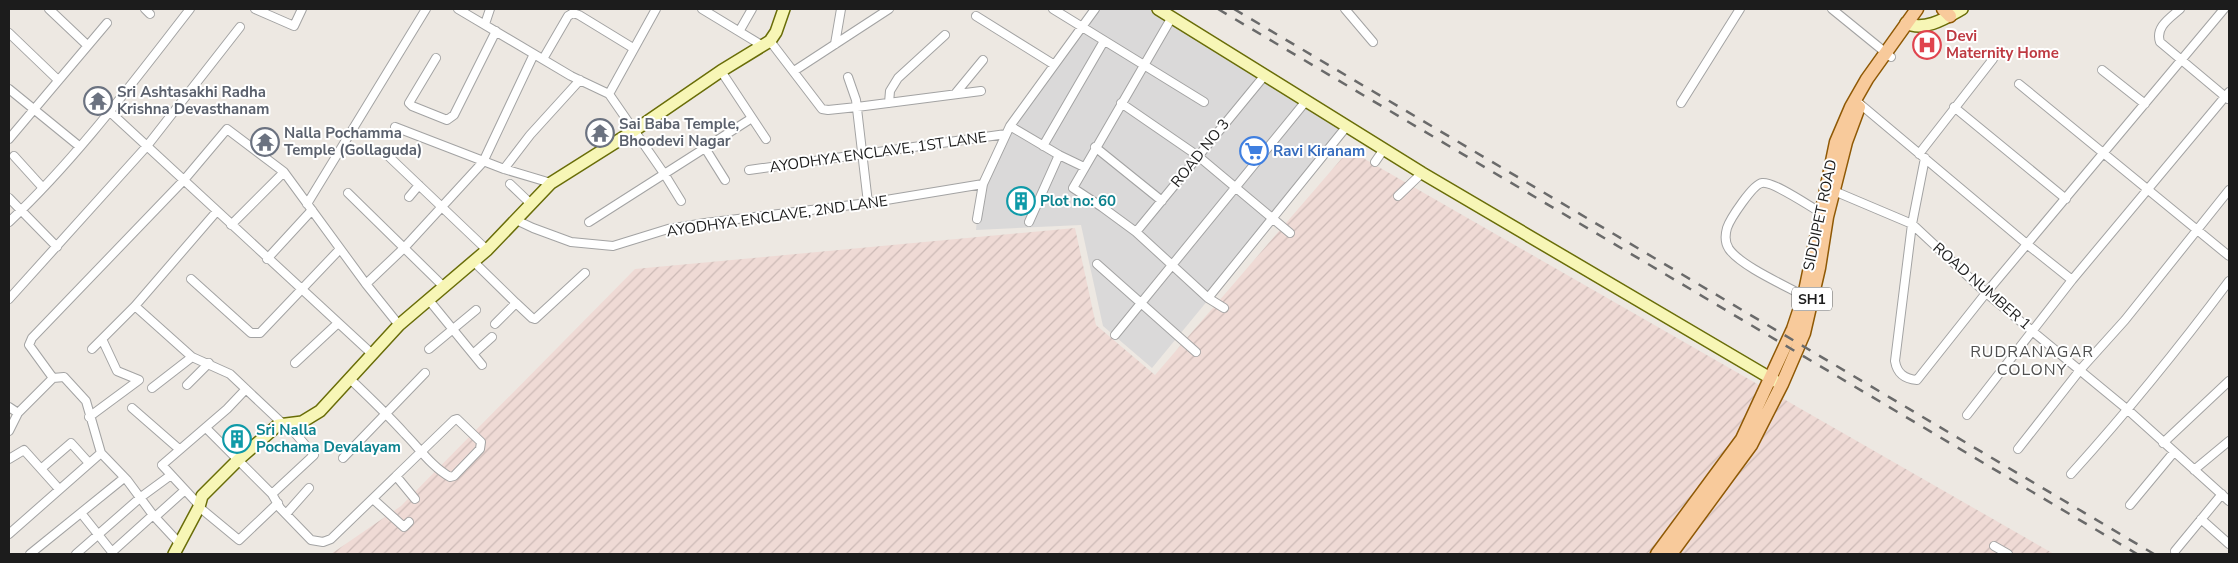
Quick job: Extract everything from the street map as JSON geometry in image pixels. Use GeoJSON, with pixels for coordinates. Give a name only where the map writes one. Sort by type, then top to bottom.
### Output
{"type":"FeatureCollection","features":[{"type":"Feature","properties":{"kind":"main road","name":"SIDDIPET ROAD"},"geometry":{"type":"LineString","coordinates":[[1671,554],[1752,445],[1782,384],[1804,333],[1819,268],[1827,217],[1846,142],[1860,104],[1888,55],[1909,25],[1916,9]]}},
{"type":"Feature","properties":{"kind":"main road","name":"SIDDIPET ROAD"},"geometry":{"type":"LineString","coordinates":[[1909,25],[1926,9]]}},
{"type":"Feature","properties":{"kind":"main road","name":"SIDDIPET ROAD"},"geometry":{"type":"LineString","coordinates":[[1657,554],[1742,439],[1793,329],[1804,296],[1820,212],[1839,133],[1850,107],[1867,79],[1888,55]]}},
{"type":"Feature","properties":{"kind":"street"},"geometry":{"type":"LineString","coordinates":[[49,9],[87,45]]}},
{"type":"Feature","properties":{"kind":"street"},"geometry":{"type":"LineString","coordinates":[[9,222],[43,188],[109,111],[190,9]]}},
{"type":"Feature","properties":{"kind":"street"},"geometry":{"type":"LineString","coordinates":[[255,9],[294,26],[302,9]]}},
{"type":"Feature","properties":{"kind":"street"},"geometry":{"type":"LineString","coordinates":[[267,259],[310,207],[426,9]]}},
{"type":"Feature","properties":{"kind":"street"},"geometry":{"type":"LineString","coordinates":[[458,9],[534,54],[608,94],[666,175],[681,201]]}},
{"type":"Feature","properties":{"kind":"street"},"geometry":{"type":"LineString","coordinates":[[485,24],[490,9]]}},
{"type":"Feature","properties":{"kind":"street"},"geometry":{"type":"LineString","coordinates":[[608,94],[656,9]]}},
{"type":"Feature","properties":{"kind":"street"},"geometry":{"type":"LineString","coordinates":[[702,9],[717,12],[740,30],[766,44],[794,72],[822,109],[857,107],[981,91]]}},
{"type":"Feature","properties":{"kind":"street"},"geometry":{"type":"LineString","coordinates":[[740,30],[752,9]]}},
{"type":"Feature","properties":{"kind":"street"},"geometry":{"type":"LineString","coordinates":[[9,431],[18,413],[53,378],[64,377],[86,401],[89,417],[101,453],[141,497],[176,549],[199,506],[202,496],[239,459],[278,425],[302,422],[320,410],[399,325],[487,250],[551,183],[635,130],[721,71],[766,44],[779,25],[784,9]]}},
{"type":"Feature","properties":{"kind":"street"},"geometry":{"type":"LineString","coordinates":[[835,44],[841,9]]}},
{"type":"Feature","properties":{"kind":"street"},"geometry":{"type":"LineString","coordinates":[[794,72],[889,9]]}},
{"type":"Feature","properties":{"kind":"street"},"geometry":{"type":"LineString","coordinates":[[1053,9],[1082,25],[1104,41],[1204,102]]}},
{"type":"Feature","properties":{"kind":"street"},"geometry":{"type":"LineString","coordinates":[[977,220],[982,184],[1008,130],[1053,64],[1095,9]]}},
{"type":"Feature","properties":{"kind":"street"},"geometry":{"type":"LineString","coordinates":[[1158,9],[1422,173],[1782,384]]}},
{"type":"Feature","properties":{"kind":"street"},"geometry":{"type":"LineString","coordinates":[[1345,9],[1373,42]]}},
{"type":"Feature","properties":{"kind":"street"},"geometry":{"type":"LineString","coordinates":[[1681,102],[1740,9]]}},
{"type":"Feature","properties":{"kind":"street"},"geometry":{"type":"LineString","coordinates":[[1832,9],[1888,55]]}},
{"type":"Feature","properties":{"kind":"street"},"geometry":{"type":"LineString","coordinates":[[1909,25],[1926,26],[1946,12],[1962,9]]}},
{"type":"Feature","properties":{"kind":"street"},"geometry":{"type":"LineString","coordinates":[[1967,415],[2072,280],[2228,96],[2158,40],[2162,25],[2180,9]]}},
{"type":"Feature","properties":{"kind":"street"},"geometry":{"type":"LineString","coordinates":[[1992,59],[1954,107],[1922,156],[1895,361],[1896,369],[1906,378],[1917,380],[1986,293],[2224,9]]}},
{"type":"Feature","properties":{"kind":"street"},"geometry":{"type":"LineString","coordinates":[[543,59],[568,16],[573,14],[579,15],[634,48]]}},
{"type":"Feature","properties":{"kind":"street"},"geometry":{"type":"LineString","coordinates":[[976,16],[1053,64]]}},
{"type":"Feature","properties":{"kind":"street"},"geometry":{"type":"LineString","coordinates":[[1172,17],[1073,188],[1136,232],[1208,298],[1224,308]]}},
{"type":"Feature","properties":{"kind":"street"},"geometry":{"type":"LineString","coordinates":[[9,139],[107,23]]}},
{"type":"Feature","properties":{"kind":"street"},"geometry":{"type":"LineString","coordinates":[[9,299],[147,146],[240,27]]}},
{"type":"Feature","properties":{"kind":"street"},"geometry":{"type":"LineString","coordinates":[[436,58],[409,99],[409,102],[412,106],[447,120],[454,115],[496,31]]}},
{"type":"Feature","properties":{"kind":"street"},"geometry":{"type":"LineString","coordinates":[[9,34],[58,80]]}},
{"type":"Feature","properties":{"kind":"street"},"geometry":{"type":"LineString","coordinates":[[889,103],[890,91],[898,78],[945,35]]}},
{"type":"Feature","properties":{"kind":"street"},"geometry":{"type":"LineString","coordinates":[[1043,146],[1104,41]]}},
{"type":"Feature","properties":{"kind":"street"},"geometry":{"type":"LineString","coordinates":[[366,284],[404,248],[483,162],[534,54]]}},
{"type":"Feature","properties":{"kind":"street"},"geometry":{"type":"LineString","coordinates":[[955,94],[983,60]]}},
{"type":"Feature","properties":{"kind":"street"},"geometry":{"type":"LineString","coordinates":[[2102,70],[2145,104]]}},
{"type":"Feature","properties":{"kind":"street"},"geometry":{"type":"LineString","coordinates":[[721,71],[766,139]]}},
{"type":"Feature","properties":{"kind":"street","name":"ROAD NO 3"},"geometry":{"type":"LineString","coordinates":[[1136,232],[1266,75]]}},
{"type":"Feature","properties":{"kind":"street"},"geometry":{"type":"LineString","coordinates":[[848,77],[857,107],[868,203]]}},
{"type":"Feature","properties":{"kind":"street"},"geometry":{"type":"LineString","coordinates":[[504,169],[530,136],[580,80]]}},
{"type":"Feature","properties":{"kind":"street"},"geometry":{"type":"LineString","coordinates":[[2019,84],[2229,256]]}},
{"type":"Feature","properties":{"kind":"street"},"geometry":{"type":"LineString","coordinates":[[9,88],[79,146]]}},
{"type":"Feature","properties":{"kind":"street"},"geometry":{"type":"LineString","coordinates":[[1115,335],[1306,101]]}},
{"type":"Feature","properties":{"kind":"street"},"geometry":{"type":"LineString","coordinates":[[1121,104],[1198,156],[1290,233]]}},
{"type":"Feature","properties":{"kind":"street"},"geometry":{"type":"LineString","coordinates":[[1860,104],[2072,280]]}},
{"type":"Feature","properties":{"kind":"street"},"geometry":{"type":"LineString","coordinates":[[1954,107],[2066,199]]}},
{"type":"Feature","properties":{"kind":"street"},"geometry":{"type":"LineString","coordinates":[[109,111],[337,324],[371,353]]}},
{"type":"Feature","properties":{"kind":"street"},"geometry":{"type":"LineString","coordinates":[[589,222],[666,175],[752,118]]}},
{"type":"Feature","properties":{"kind":"street"},"geometry":{"type":"LineString","coordinates":[[1208,298],[1274,219],[1347,126]]}},
{"type":"Feature","properties":{"kind":"street"},"geometry":{"type":"LineString","coordinates":[[395,127],[483,162],[551,183]]}},
{"type":"Feature","properties":{"kind":"street"},"geometry":{"type":"LineString","coordinates":[[53,378],[29,345],[32,338],[184,180],[227,129],[284,172],[340,250],[399,325]]}},
{"type":"Feature","properties":{"kind":"street"},"geometry":{"type":"LineString","coordinates":[[1008,130],[1084,167]]}},
{"type":"Feature","properties":{"kind":"street","name":"AYODHYA ENCLAVE, 1ST LANE"},"geometry":{"type":"LineString","coordinates":[[749,170],[863,154],[1008,130]]}},
{"type":"Feature","properties":{"kind":"street"},"geometry":{"type":"LineString","coordinates":[[1096,147],[1162,201]]}},
{"type":"Feature","properties":{"kind":"street"},"geometry":{"type":"LineString","coordinates":[[705,148],[725,180]]}},
{"type":"Feature","properties":{"kind":"street"},"geometry":{"type":"LineString","coordinates":[[1375,162],[1384,149]]}},
{"type":"Feature","properties":{"kind":"street"},"geometry":{"type":"LineString","coordinates":[[383,151],[487,250]]}},
{"type":"Feature","properties":{"kind":"street"},"geometry":{"type":"LineString","coordinates":[[1029,222],[1059,155]]}},
{"type":"Feature","properties":{"kind":"street"},"geometry":{"type":"LineString","coordinates":[[14,156],[43,188]]}},
{"type":"Feature","properties":{"kind":"street"},"geometry":{"type":"LineString","coordinates":[[230,225],[284,172]]}},
{"type":"Feature","properties":{"kind":"street"},"geometry":{"type":"LineString","coordinates":[[1398,196],[1422,173]]}},
{"type":"Feature","properties":{"kind":"street"},"geometry":{"type":"LineString","coordinates":[[1804,296],[1736,258],[1728,247],[1725,237],[1728,225],[1737,210],[1755,186],[1762,183],[1772,185],[1820,212]]}},
{"type":"Feature","properties":{"kind":"street"},"geometry":{"type":"LineString","coordinates":[[510,184],[531,204]]}},
{"type":"Feature","properties":{"kind":"street","name":"AYODHYA ENCLAVE, 2ND LANE"},"geometry":{"type":"LineString","coordinates":[[516,220],[571,242],[612,246],[668,229],[696,224],[868,203],[982,184]]}},
{"type":"Feature","properties":{"kind":"street"},"geometry":{"type":"LineString","coordinates":[[409,197],[419,185]]}},
{"type":"Feature","properties":{"kind":"street"},"geometry":{"type":"LineString","coordinates":[[2018,449],[2080,370],[2125,320],[2229,190]]}},
{"type":"Feature","properties":{"kind":"street","name":"ROAD NUMBER 1"},"geometry":{"type":"LineString","coordinates":[[1834,191],[1912,224],[1986,293],[2128,410],[2229,500]]}},
{"type":"Feature","properties":{"kind":"street"},"geometry":{"type":"LineString","coordinates":[[348,193],[444,287]]}},
{"type":"Feature","properties":{"kind":"street"},"geometry":{"type":"LineString","coordinates":[[9,198],[57,247]]}},
{"type":"Feature","properties":{"kind":"street"},"geometry":{"type":"LineString","coordinates":[[92,349],[134,306],[217,211]]}},
{"type":"Feature","properties":{"kind":"street"},"geometry":{"type":"LineString","coordinates":[[191,279],[251,333],[256,334],[260,333],[340,250]]}},
{"type":"Feature","properties":{"kind":"street"},"geometry":{"type":"LineString","coordinates":[[474,262],[532,318],[535,318],[585,273]]}},
{"type":"Feature","properties":{"kind":"street"},"geometry":{"type":"LineString","coordinates":[[1097,264],[1196,352]]}},
{"type":"Feature","properties":{"kind":"street"},"geometry":{"type":"LineString","coordinates":[[2072,474],[2128,410],[2184,341],[2229,281]]}},
{"type":"Feature","properties":{"kind":"street"},"geometry":{"type":"LineString","coordinates":[[428,299],[482,364]]}},
{"type":"Feature","properties":{"kind":"street"},"geometry":{"type":"LineString","coordinates":[[495,324],[516,303]]}},
{"type":"Feature","properties":{"kind":"street"},"geometry":{"type":"LineString","coordinates":[[134,306],[192,357],[230,374],[285,424],[314,455],[272,494]]}},
{"type":"Feature","properties":{"kind":"street"},"geometry":{"type":"LineString","coordinates":[[429,349],[476,310]]}},
{"type":"Feature","properties":{"kind":"street"},"geometry":{"type":"LineString","coordinates":[[295,363],[337,324]]}},
{"type":"Feature","properties":{"kind":"street"},"geometry":{"type":"LineString","coordinates":[[473,354],[492,338]]}},
{"type":"Feature","properties":{"kind":"street"},"geometry":{"type":"LineString","coordinates":[[89,417],[139,380],[117,371],[102,339]]}},
{"type":"Feature","properties":{"kind":"street"},"geometry":{"type":"LineString","coordinates":[[152,388],[192,357]]}},
{"type":"Feature","properties":{"kind":"street"},"geometry":{"type":"LineString","coordinates":[[186,385],[209,364]]}},
{"type":"Feature","properties":{"kind":"street"},"geometry":{"type":"LineString","coordinates":[[343,458],[425,373]]}},
{"type":"Feature","properties":{"kind":"street"},"geometry":{"type":"LineString","coordinates":[[206,428],[272,494],[286,514],[311,540],[323,542],[331,539],[422,453],[457,418],[481,442],[480,449],[454,476],[447,475],[422,453],[349,378]]}},
{"type":"Feature","properties":{"kind":"street"},"geometry":{"type":"LineString","coordinates":[[2163,443],[2229,381]]}},
{"type":"Feature","properties":{"kind":"street"},"geometry":{"type":"LineString","coordinates":[[246,389],[206,428],[162,465],[199,506],[239,540],[278,504]]}},
{"type":"Feature","properties":{"kind":"street"},"geometry":{"type":"LineString","coordinates":[[9,407],[18,413]]}},
{"type":"Feature","properties":{"kind":"street"},"geometry":{"type":"LineString","coordinates":[[132,408],[179,449]]}},
{"type":"Feature","properties":{"kind":"street"},"geometry":{"type":"LineString","coordinates":[[2194,470],[2229,441]]}},
{"type":"Feature","properties":{"kind":"street"},"geometry":{"type":"LineString","coordinates":[[42,468],[71,443],[89,463]]}},
{"type":"Feature","properties":{"kind":"street"},"geometry":{"type":"LineString","coordinates":[[9,459],[24,450],[59,489]]}},
{"type":"Feature","properties":{"kind":"street"},"geometry":{"type":"LineString","coordinates":[[2130,505],[2174,452]]}},
{"type":"Feature","properties":{"kind":"street"},"geometry":{"type":"LineString","coordinates":[[9,534],[101,453]]}},
{"type":"Feature","properties":{"kind":"street"},"geometry":{"type":"LineString","coordinates":[[76,554],[141,497],[172,475]]}},
{"type":"Feature","properties":{"kind":"street"},"geometry":{"type":"LineString","coordinates":[[396,476],[415,499]]}},
{"type":"Feature","properties":{"kind":"street"},"geometry":{"type":"LineString","coordinates":[[30,554],[124,478]]}},
{"type":"Feature","properties":{"kind":"street"},"geometry":{"type":"LineString","coordinates":[[286,514],[309,488]]}},
{"type":"Feature","properties":{"kind":"street"},"geometry":{"type":"LineString","coordinates":[[81,513],[113,553],[186,490]]}},
{"type":"Feature","properties":{"kind":"street"},"geometry":{"type":"LineString","coordinates":[[2175,551],[2222,494]]}},
{"type":"Feature","properties":{"kind":"street"},"geometry":{"type":"LineString","coordinates":[[373,499],[404,527],[409,522]]}},
{"type":"Feature","properties":{"kind":"street"},"geometry":{"type":"LineString","coordinates":[[2201,519],[2229,544]]}},
{"type":"Feature","properties":{"kind":"street"},"geometry":{"type":"LineString","coordinates":[[1994,546],[2008,554]]}},
{"type":"Feature","properties":{"kind":"shaded area"},"geometry":{"type":"Polygon","coordinates":[[[1091,9],[1167,9],[1353,124],[1152,368],[1103,326],[1081,225],[976,230],[981,179],[1013,114],[1091,9]]]}},
{"type":"Feature","properties":{"kind":"shaded area"},"geometry":{"type":"Polygon","coordinates":[[[1349,150],[2054,554],[331,554],[401,506],[635,269],[1075,228],[1096,325],[1155,375],[1349,150]]]}},
{"type":"Feature","properties":{"kind":"railway"},"geometry":{"type":"LineString","coordinates":[[1218,9],[2137,554]]}},
{"type":"Feature","properties":{"kind":"railway"},"geometry":{"type":"LineString","coordinates":[[1234,9],[2154,554]]}},
{"type":"Feature","properties":{"kind":"place","name":"Devi Maternity Home"},"geometry":{"type":"Point","coordinates":[1927,45]}},
{"type":"Feature","properties":{"kind":"place","name":"Sri Ashtasakhi Radha Krishna Devasthanam"},"geometry":{"type":"Point","coordinates":[98,101]}},
{"type":"Feature","properties":{"kind":"place","name":"Sai Baba Temple, Bhoodevi Nagar"},"geometry":{"type":"Point","coordinates":[600,133]}},
{"type":"Feature","properties":{"kind":"place","name":"Nalla Pochamma Temple (Gollaguda)"},"geometry":{"type":"Point","coordinates":[265,142]}},
{"type":"Feature","properties":{"kind":"place","name":"Ravi Kiranam"},"geometry":{"type":"Point","coordinates":[1254,151]}},
{"type":"Feature","properties":{"kind":"place","name":"Plot no: 60"},"geometry":{"type":"Point","coordinates":[1021,201]}},
{"type":"Feature","properties":{"kind":"place","name":"Sri Nalla Pochama Devalayam"},"geometry":{"type":"Point","coordinates":[237,439]}},
{"type":"Feature","properties":{"kind":"district","name":"RUDRANAGAR COLONY"},"geometry":{"type":"Point","coordinates":[2032,361]}}]}
